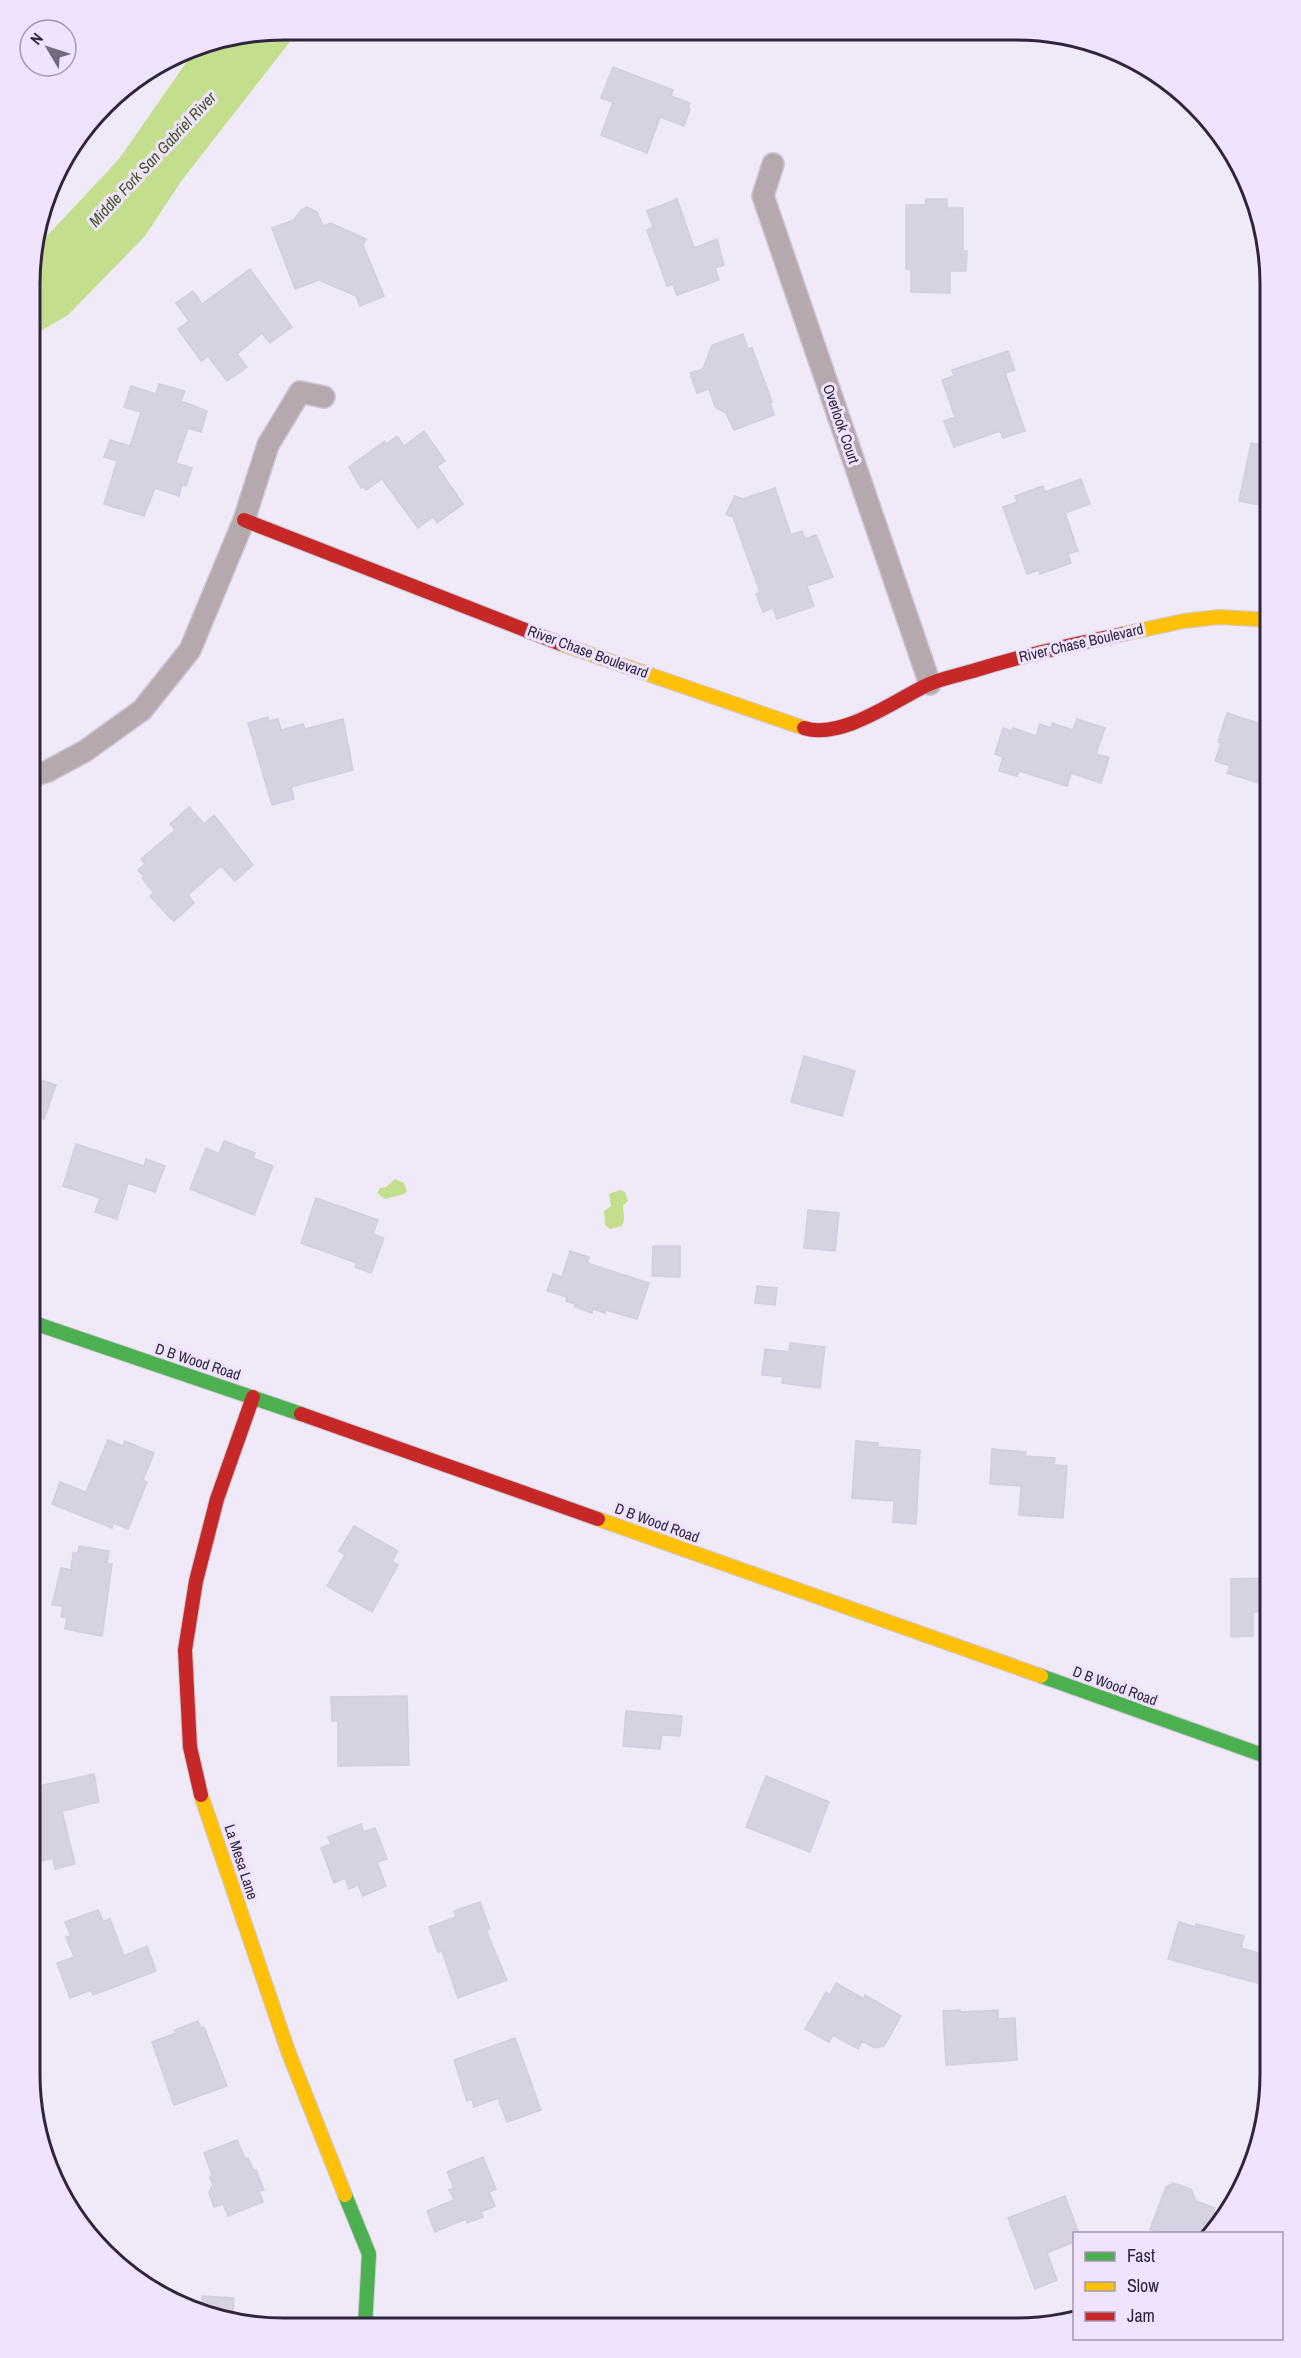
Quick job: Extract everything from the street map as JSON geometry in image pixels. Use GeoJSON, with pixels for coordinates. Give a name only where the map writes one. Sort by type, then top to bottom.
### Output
{"type":"FeatureCollection","features":[{"type":"Feature","properties":{"kind":"street","name":"Overlook Court"},"geometry":{"type":"LineString","coordinates":[[773,164],[764,196],[930,684]]}},
{"type":"Feature","properties":{"kind":"street"},"geometry":{"type":"LineString","coordinates":[[40,774],[86,751],[142,710],[190,650],[244,520],[268,445],[300,392],[324,397]]}},
{"type":"Feature","properties":{"kind":"street","name":"River Chase Boulevard"},"geometry":{"type":"LineString","coordinates":[[244,520],[388,579],[655,677],[811,730],[853,723],[930,684],[1032,653],[1184,621],[1219,617],[1261,619]]}},
{"type":"Feature","properties":{"kind":"street","name":"D B Wood Road"},"geometry":{"type":"LineString","coordinates":[[40,1326],[253,1397],[1261,1755]]}},
{"type":"Feature","properties":{"kind":"street","name":"La Mesa Lane"},"geometry":{"type":"LineString","coordinates":[[253,1397],[217,1499],[194,1592],[185,1650],[190,1747],[202,1798],[289,2053],[369,2254],[365,2318]]}},
{"type":"Feature","properties":{"kind":"water","name":"Middle Fork San Gabriel River"},"geometry":{"type":"Polygon","coordinates":[[[291,40],[182,180],[145,236],[68,315],[40,331],[40,284],[45,238],[119,159],[187,61],[237,45],[291,40]]]}},
{"type":"Feature","properties":{"kind":"water"},"geometry":{"type":"Polygon","coordinates":[[[395,1179],[404,1183],[407,1191],[404,1194],[385,1199],[377,1193],[380,1188],[386,1187],[395,1179]]]}},
{"type":"Feature","properties":{"kind":"water"},"geometry":{"type":"Polygon","coordinates":[[[620,1190],[625,1192],[628,1201],[623,1205],[623,1223],[622,1226],[610,1229],[605,1225],[604,1211],[611,1206],[609,1194],[620,1190]]]}},
{"type":"Feature","properties":{"kind":"building"},"geometry":{"type":"Polygon","coordinates":[[[613,67],[673,90],[671,96],[690,103],[684,126],[660,117],[647,153],[601,135],[613,102],[601,98],[613,67]]]}},
{"type":"Feature","properties":{"kind":"building"},"geometry":{"type":"Polygon","coordinates":[[[677,199],[694,248],[717,239],[724,265],[715,268],[719,280],[677,295],[673,284],[667,286],[647,230],[653,227],[647,211],[677,199]]]}},
{"type":"Feature","properties":{"kind":"building"},"geometry":{"type":"Polygon","coordinates":[[[926,199],[947,199],[947,208],[963,208],[963,251],[967,251],[966,271],[950,271],[950,293],[911,292],[911,270],[906,269],[906,205],[925,205],[926,199]]]}},
{"type":"Feature","properties":{"kind":"building"},"geometry":{"type":"Polygon","coordinates":[[[307,207],[317,212],[323,226],[331,223],[366,239],[363,245],[384,296],[360,306],[356,296],[319,280],[295,289],[272,228],[294,220],[301,210],[307,207]]]}},
{"type":"Feature","properties":{"kind":"building"},"geometry":{"type":"Polygon","coordinates":[[[250,269],[292,327],[270,343],[262,333],[237,354],[247,367],[227,381],[208,356],[201,361],[178,329],[189,321],[176,303],[193,291],[202,304],[250,269]]]}},
{"type":"Feature","properties":{"kind":"building"},"geometry":{"type":"Polygon","coordinates":[[[743,334],[748,349],[752,348],[772,402],[770,402],[774,415],[734,430],[726,413],[715,407],[709,389],[697,393],[690,373],[703,369],[712,345],[743,334]]]}},
{"type":"Feature","properties":{"kind":"building"},"geometry":{"type":"Polygon","coordinates":[[[1008,351],[1015,370],[1005,373],[1025,431],[1003,438],[1000,431],[954,447],[944,421],[955,417],[942,380],[954,376],[952,370],[1008,351]]]}},
{"type":"Feature","properties":{"kind":"building"},"geometry":{"type":"Polygon","coordinates":[[[159,384],[185,391],[181,401],[207,411],[201,432],[188,428],[176,463],[192,468],[186,486],[182,484],[179,496],[155,488],[144,516],[104,504],[117,461],[104,457],[110,440],[130,446],[141,412],[124,407],[131,386],[156,394],[159,384]]]}},
{"type":"Feature","properties":{"kind":"building"},"geometry":{"type":"Polygon","coordinates":[[[424,431],[445,461],[437,466],[463,504],[437,523],[433,517],[418,528],[382,479],[366,490],[363,486],[361,488],[349,467],[385,441],[386,444],[397,436],[404,446],[424,431]]]}},
{"type":"Feature","properties":{"kind":"building"},"geometry":{"type":"Polygon","coordinates":[[[1251,443],[1261,445],[1259,505],[1239,501],[1251,443]]]}},
{"type":"Feature","properties":{"kind":"building"},"geometry":{"type":"Polygon","coordinates":[[[1081,479],[1090,504],[1065,513],[1078,551],[1068,554],[1071,563],[1040,574],[1039,570],[1027,574],[1003,507],[1017,502],[1015,496],[1043,486],[1045,492],[1081,479]]]}},
{"type":"Feature","properties":{"kind":"building"},"geometry":{"type":"Polygon","coordinates":[[[775,488],[791,535],[802,531],[805,539],[816,535],[833,577],[807,586],[814,606],[777,619],[773,608],[763,612],[756,594],[760,592],[733,517],[726,514],[735,496],[743,499],[775,488]]]}},
{"type":"Feature","properties":{"kind":"building"},"geometry":{"type":"Polygon","coordinates":[[[1227,713],[1261,724],[1261,784],[1227,773],[1230,766],[1215,761],[1221,743],[1218,742],[1227,713]]]}},
{"type":"Feature","properties":{"kind":"building"},"geometry":{"type":"Polygon","coordinates":[[[268,717],[269,721],[278,719],[281,730],[303,724],[305,729],[343,719],[353,770],[291,787],[294,799],[272,805],[248,723],[268,717]]]}},
{"type":"Feature","properties":{"kind":"building"},"geometry":{"type":"Polygon","coordinates":[[[1077,719],[1105,728],[1096,754],[1109,757],[1101,783],[1071,773],[1067,786],[1019,771],[1017,776],[999,771],[1003,757],[995,754],[1003,728],[1012,731],[1013,728],[1036,736],[1040,724],[1051,728],[1052,723],[1073,730],[1077,719]]]}},
{"type":"Feature","properties":{"kind":"building"},"geometry":{"type":"Polygon","coordinates":[[[189,807],[204,824],[214,815],[253,865],[235,881],[221,866],[188,895],[194,903],[174,921],[150,896],[154,893],[138,870],[145,864],[141,859],[175,830],[170,824],[189,807]]]}},
{"type":"Feature","properties":{"kind":"building"},"geometry":{"type":"Polygon","coordinates":[[[804,1056],[855,1071],[842,1116],[791,1102],[804,1056]]]}},
{"type":"Feature","properties":{"kind":"building"},"geometry":{"type":"Polygon","coordinates":[[[40,1080],[56,1085],[44,1119],[40,1118],[40,1080]]]}},
{"type":"Feature","properties":{"kind":"building"},"geometry":{"type":"Polygon","coordinates":[[[224,1141],[255,1153],[253,1158],[273,1166],[254,1215],[190,1189],[206,1148],[219,1154],[224,1141]]]}},
{"type":"Feature","properties":{"kind":"building"},"geometry":{"type":"Polygon","coordinates":[[[76,1144],[144,1166],[146,1159],[165,1166],[155,1192],[128,1183],[117,1219],[95,1212],[100,1198],[63,1186],[76,1144]]]}},
{"type":"Feature","properties":{"kind":"building"},"geometry":{"type":"Polygon","coordinates":[[[316,1198],[378,1220],[373,1234],[384,1238],[371,1273],[355,1267],[357,1263],[301,1243],[316,1198]]]}},
{"type":"Feature","properties":{"kind":"building"},"geometry":{"type":"Polygon","coordinates":[[[808,1210],[839,1213],[835,1251],[804,1248],[808,1210]]]}},
{"type":"Feature","properties":{"kind":"building"},"geometry":{"type":"Polygon","coordinates":[[[653,1246],[680,1246],[680,1277],[652,1276],[653,1246]]]}},
{"type":"Feature","properties":{"kind":"building"},"geometry":{"type":"Polygon","coordinates":[[[570,1251],[589,1257],[587,1263],[649,1283],[637,1319],[606,1310],[605,1313],[593,1309],[592,1313],[575,1307],[575,1304],[566,1301],[567,1297],[547,1291],[553,1274],[562,1277],[570,1251]]]}},
{"type":"Feature","properties":{"kind":"building"},"geometry":{"type":"Polygon","coordinates":[[[757,1286],[777,1288],[775,1305],[755,1303],[757,1286]]]}},
{"type":"Feature","properties":{"kind":"building"},"geometry":{"type":"Polygon","coordinates":[[[790,1343],[825,1347],[820,1388],[782,1383],[783,1377],[762,1375],[765,1349],[789,1352],[790,1343]]]}},
{"type":"Feature","properties":{"kind":"building"},"geometry":{"type":"Polygon","coordinates":[[[108,1440],[123,1446],[125,1441],[154,1453],[143,1480],[147,1482],[128,1529],[113,1523],[112,1528],[52,1504],[60,1482],[86,1492],[108,1440]]]}},
{"type":"Feature","properties":{"kind":"building"},"geometry":{"type":"Polygon","coordinates":[[[856,1441],[878,1443],[878,1447],[920,1450],[916,1524],[893,1522],[894,1501],[852,1498],[856,1441]]]}},
{"type":"Feature","properties":{"kind":"building"},"geometry":{"type":"Polygon","coordinates":[[[992,1449],[1026,1452],[1025,1456],[1055,1458],[1054,1465],[1067,1466],[1063,1518],[1019,1515],[1021,1486],[990,1484],[992,1449]]]}},
{"type":"Feature","properties":{"kind":"building"},"geometry":{"type":"Polygon","coordinates":[[[354,1526],[398,1551],[392,1561],[398,1565],[372,1612],[327,1586],[345,1555],[339,1551],[354,1526]]]}},
{"type":"Feature","properties":{"kind":"building"},"geometry":{"type":"Polygon","coordinates":[[[79,1546],[109,1551],[107,1564],[112,1564],[102,1636],[65,1629],[67,1618],[61,1617],[63,1606],[52,1605],[61,1568],[71,1570],[73,1553],[78,1553],[79,1546]]]}},
{"type":"Feature","properties":{"kind":"building"},"geometry":{"type":"Polygon","coordinates":[[[1261,1578],[1261,1612],[1253,1612],[1253,1636],[1231,1637],[1231,1579],[1261,1578]]]}},
{"type":"Feature","properties":{"kind":"building"},"geometry":{"type":"Polygon","coordinates":[[[407,1696],[409,1765],[338,1766],[338,1721],[332,1721],[331,1697],[407,1696]]]}},
{"type":"Feature","properties":{"kind":"building"},"geometry":{"type":"Polygon","coordinates":[[[626,1711],[682,1716],[680,1736],[662,1735],[660,1749],[623,1746],[626,1711]]]}},
{"type":"Feature","properties":{"kind":"building"},"geometry":{"type":"Polygon","coordinates":[[[94,1774],[99,1802],[62,1811],[75,1864],[55,1869],[53,1858],[42,1861],[40,1786],[94,1774]]]}},
{"type":"Feature","properties":{"kind":"building"},"geometry":{"type":"Polygon","coordinates":[[[766,1776],[829,1802],[810,1852],[746,1827],[766,1776]]]}},
{"type":"Feature","properties":{"kind":"building"},"geometry":{"type":"Polygon","coordinates":[[[361,1824],[364,1832],[375,1828],[387,1859],[377,1862],[386,1886],[363,1896],[358,1885],[349,1889],[345,1878],[334,1883],[321,1848],[331,1844],[328,1837],[361,1824]]]}},
{"type":"Feature","properties":{"kind":"building"},"geometry":{"type":"Polygon","coordinates":[[[480,1902],[490,1929],[486,1930],[507,1980],[458,1998],[442,1951],[438,1952],[429,1927],[456,1917],[454,1911],[480,1902]]]}},
{"type":"Feature","properties":{"kind":"building"},"geometry":{"type":"Polygon","coordinates":[[[98,1910],[103,1921],[110,1919],[124,1956],[147,1946],[156,1971],[93,1995],[91,1990],[70,1998],[57,1963],[74,1957],[66,1937],[71,1936],[65,1922],[98,1910]]]}},
{"type":"Feature","properties":{"kind":"building"},"geometry":{"type":"Polygon","coordinates":[[[1179,1922],[1244,1936],[1241,1948],[1261,1954],[1261,1984],[1168,1959],[1179,1922]]]}},
{"type":"Feature","properties":{"kind":"building"},"geometry":{"type":"Polygon","coordinates":[[[836,1983],[864,1999],[865,1995],[901,2016],[884,2046],[875,2048],[862,2041],[858,2049],[833,2035],[829,2042],[805,2029],[826,1992],[830,1995],[836,1983]]]}},
{"type":"Feature","properties":{"kind":"building"},"geometry":{"type":"Polygon","coordinates":[[[960,2010],[960,2012],[998,2010],[998,2019],[1015,2018],[1017,2060],[946,2065],[943,2011],[960,2010]]]}},
{"type":"Feature","properties":{"kind":"building"},"geometry":{"type":"Polygon","coordinates":[[[198,2021],[201,2028],[204,2027],[227,2086],[174,2105],[152,2042],[198,2021]]]}},
{"type":"Feature","properties":{"kind":"building"},"geometry":{"type":"Polygon","coordinates":[[[515,2038],[541,2110],[507,2122],[498,2098],[474,2107],[472,2099],[467,2101],[454,2060],[515,2038]]]}},
{"type":"Feature","properties":{"kind":"building"},"geometry":{"type":"Polygon","coordinates":[[[237,2140],[245,2159],[248,2158],[254,2171],[256,2170],[264,2190],[259,2191],[263,2202],[228,2216],[223,2204],[214,2207],[209,2193],[213,2184],[210,2178],[212,2175],[204,2153],[237,2140]]]}},
{"type":"Feature","properties":{"kind":"building"},"geometry":{"type":"Polygon","coordinates":[[[483,2157],[496,2189],[489,2192],[495,2206],[481,2212],[483,2217],[467,2223],[466,2219],[435,2232],[427,2211],[454,2200],[449,2190],[454,2188],[447,2172],[483,2157]]]}},
{"type":"Feature","properties":{"kind":"building"},"geometry":{"type":"Polygon","coordinates":[[[1173,2183],[1191,2189],[1196,2201],[1215,2208],[1213,2213],[1216,2214],[1202,2232],[1157,2232],[1150,2229],[1166,2187],[1173,2183]]]}},
{"type":"Feature","properties":{"kind":"building"},"geometry":{"type":"Polygon","coordinates":[[[1065,2196],[1078,2232],[1073,2232],[1073,2242],[1047,2253],[1057,2280],[1035,2289],[1008,2218],[1065,2196]]]}},
{"type":"Feature","properties":{"kind":"building"},"geometry":{"type":"Polygon","coordinates":[[[202,2296],[234,2298],[233,2312],[202,2303],[202,2296]]]}},
{"type":"Feature","properties":{"kind":"traffic: fast"},"geometry":{"type":"LineString","coordinates":[[40,1325],[301,1414]]}},
{"type":"Feature","properties":{"kind":"traffic: fast"},"geometry":{"type":"LineString","coordinates":[[1041,1676],[1261,1754]]}},
{"type":"Feature","properties":{"kind":"traffic: fast"},"geometry":{"type":"LineString","coordinates":[[345,2195],[369,2254],[365,2318]]}},
{"type":"Feature","properties":{"kind":"traffic: slow"},"geometry":{"type":"LineString","coordinates":[[1123,634],[1184,621],[1219,617],[1261,619]]}},
{"type":"Feature","properties":{"kind":"traffic: slow"},"geometry":{"type":"LineString","coordinates":[[561,644],[804,728]]}},
{"type":"Feature","properties":{"kind":"traffic: slow"},"geometry":{"type":"LineString","coordinates":[[598,1519],[1041,1676]]}},
{"type":"Feature","properties":{"kind":"traffic: slow"},"geometry":{"type":"LineString","coordinates":[[201,1795],[288,2051],[345,2195]]}},
{"type":"Feature","properties":{"kind":"traffic: jam"},"geometry":{"type":"LineString","coordinates":[[244,520],[561,644]]}},
{"type":"Feature","properties":{"kind":"traffic: jam"},"geometry":{"type":"LineString","coordinates":[[804,728],[834,729],[867,717],[939,680],[1031,655],[1123,634]]}},
{"type":"Feature","properties":{"kind":"traffic: jam"},"geometry":{"type":"LineString","coordinates":[[201,1795],[190,1747],[185,1650],[196,1581],[217,1499],[253,1397]]}},
{"type":"Feature","properties":{"kind":"traffic: jam"},"geometry":{"type":"LineString","coordinates":[[301,1414],[598,1519]]}}]}
